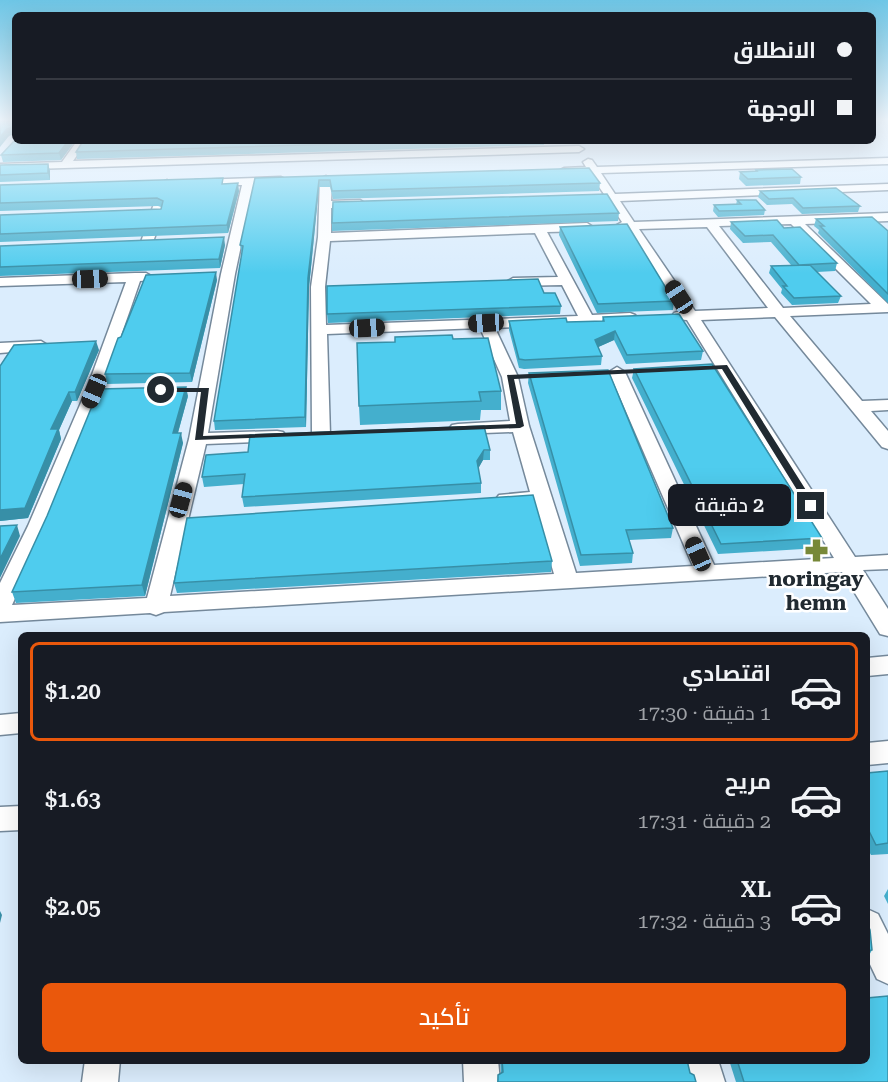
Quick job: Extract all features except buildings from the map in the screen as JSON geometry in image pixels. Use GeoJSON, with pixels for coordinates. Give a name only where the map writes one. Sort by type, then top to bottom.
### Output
{"type":"FeatureCollection","features":[{"type":"Feature","properties":{"kind":"street"},"geometry":{"type":"LineString","coordinates":[[547,172],[570,171]]}},
{"type":"Feature","properties":{"kind":"street"},"geometry":{"type":"LineString","coordinates":[[593,171],[632,225],[725,366],[888,628]]}},
{"type":"Feature","properties":{"kind":"street"},"geometry":{"type":"LineString","coordinates":[[321,435],[320,330],[324,287],[324,205],[327,179]]}},
{"type":"Feature","properties":{"kind":"street"},"geometry":{"type":"LineString","coordinates":[[147,242],[152,212],[161,183],[293,180]]}},
{"type":"Feature","properties":{"kind":"street"},"geometry":{"type":"LineString","coordinates":[[156,607],[198,439],[200,389],[222,275],[249,181]]}},
{"type":"Feature","properties":{"kind":"street"},"geometry":{"type":"LineString","coordinates":[[588,198],[888,187]]}},
{"type":"Feature","properties":{"kind":"street"},"geometry":{"type":"LineString","coordinates":[[324,205],[372,204]]}},
{"type":"Feature","properties":{"kind":"street"},"geometry":{"type":"LineString","coordinates":[[324,237],[888,217]]}},
{"type":"Feature","properties":{"kind":"street"},"geometry":{"type":"LineString","coordinates":[[872,218],[888,231]]}},
{"type":"Feature","properties":{"kind":"street"},"geometry":{"type":"LineString","coordinates":[[794,220],[885,308]]}},
{"type":"Feature","properties":{"kind":"street"},"geometry":{"type":"LineString","coordinates":[[710,223],[779,312],[888,443]]}},
{"type":"Feature","properties":{"kind":"street"},"geometry":{"type":"LineString","coordinates":[[539,229],[587,319]]}},
{"type":"Feature","properties":{"kind":"street"},"geometry":{"type":"LineString","coordinates":[[0,282],[159,277]]}},
{"type":"Feature","properties":{"kind":"street"},"geometry":{"type":"LineString","coordinates":[[0,606],[28,527],[94,391],[135,278]]}},
{"type":"Feature","properties":{"kind":"street"},"geometry":{"type":"LineString","coordinates":[[495,283],[566,281]]}},
{"type":"Feature","properties":{"kind":"street"},"geometry":{"type":"LineString","coordinates":[[668,316],[885,308]]}},
{"type":"Feature","properties":{"kind":"street"},"geometry":{"type":"LineString","coordinates":[[320,330],[645,317]]}},
{"type":"Feature","properties":{"kind":"street"},"geometry":{"type":"LineString","coordinates":[[486,323],[516,377],[520,426],[567,581]]}},
{"type":"Feature","properties":{"kind":"street"},"geometry":{"type":"LineString","coordinates":[[89,344],[111,343]]}},
{"type":"Feature","properties":{"kind":"street"},"geometry":{"type":"LineString","coordinates":[[1,349],[56,345]]}},
{"type":"Feature","properties":{"kind":"street"},"geometry":{"type":"LineString","coordinates":[[701,368],[725,366]]}},
{"type":"Feature","properties":{"kind":"street"},"geometry":{"type":"LineString","coordinates":[[617,372],[707,574]]}},
{"type":"Feature","properties":{"kind":"street"},"geometry":{"type":"LineString","coordinates":[[94,391],[117,390]]}},
{"type":"Feature","properties":{"kind":"street"},"geometry":{"type":"LineString","coordinates":[[858,406],[888,405]]}},
{"type":"Feature","properties":{"kind":"street"},"geometry":{"type":"LineString","coordinates":[[438,429],[520,426]]}},
{"type":"Feature","properties":{"kind":"street"},"geometry":{"type":"LineString","coordinates":[[198,439],[344,434]]}},
{"type":"Feature","properties":{"kind":"street"},"geometry":{"type":"LineString","coordinates":[[483,501],[542,497]]}},
{"type":"Feature","properties":{"kind":"street"},"geometry":{"type":"LineString","coordinates":[[176,520],[199,518]]}},
{"type":"Feature","properties":{"kind":"street"},"geometry":{"type":"LineString","coordinates":[[0,614],[156,607],[888,562]]}},
{"type":"Feature","properties":{"kind":"street"},"geometry":{"type":"LineString","coordinates":[[870,667],[888,665]]}},
{"type":"Feature","properties":{"kind":"street"},"geometry":{"type":"LineString","coordinates":[[0,725],[18,723]]}},
{"type":"Feature","properties":{"kind":"street"},"geometry":{"type":"LineString","coordinates":[[870,754],[888,752]]}},
{"type":"Feature","properties":{"kind":"street"},"geometry":{"type":"LineString","coordinates":[[0,819],[18,818]]}},
{"type":"Feature","properties":{"kind":"street"},"geometry":{"type":"LineString","coordinates":[[870,930],[888,968]]}},
{"type":"Feature","properties":{"kind":"street"},"geometry":{"type":"LineString","coordinates":[[100,1082],[102,1064]]}},
{"type":"Feature","properties":{"kind":"street"},"geometry":{"type":"LineString","coordinates":[[480,1064],[482,1082]]}},
{"type":"Feature","properties":{"kind":"street"},"geometry":{"type":"LineString","coordinates":[[701,1064],[706,1082]]}},
{"type":"Feature","properties":{"kind":"place","name":"noringay hemn"},"geometry":{"type":"Point","coordinates":[816,551]}},
{"type":"Feature","properties":{"kind":"route"},"geometry":{"type":"LineString","coordinates":[[161,390],[206,389],[198,439],[321,435],[520,426],[510,377],[725,366],[811,506]]}}]}
